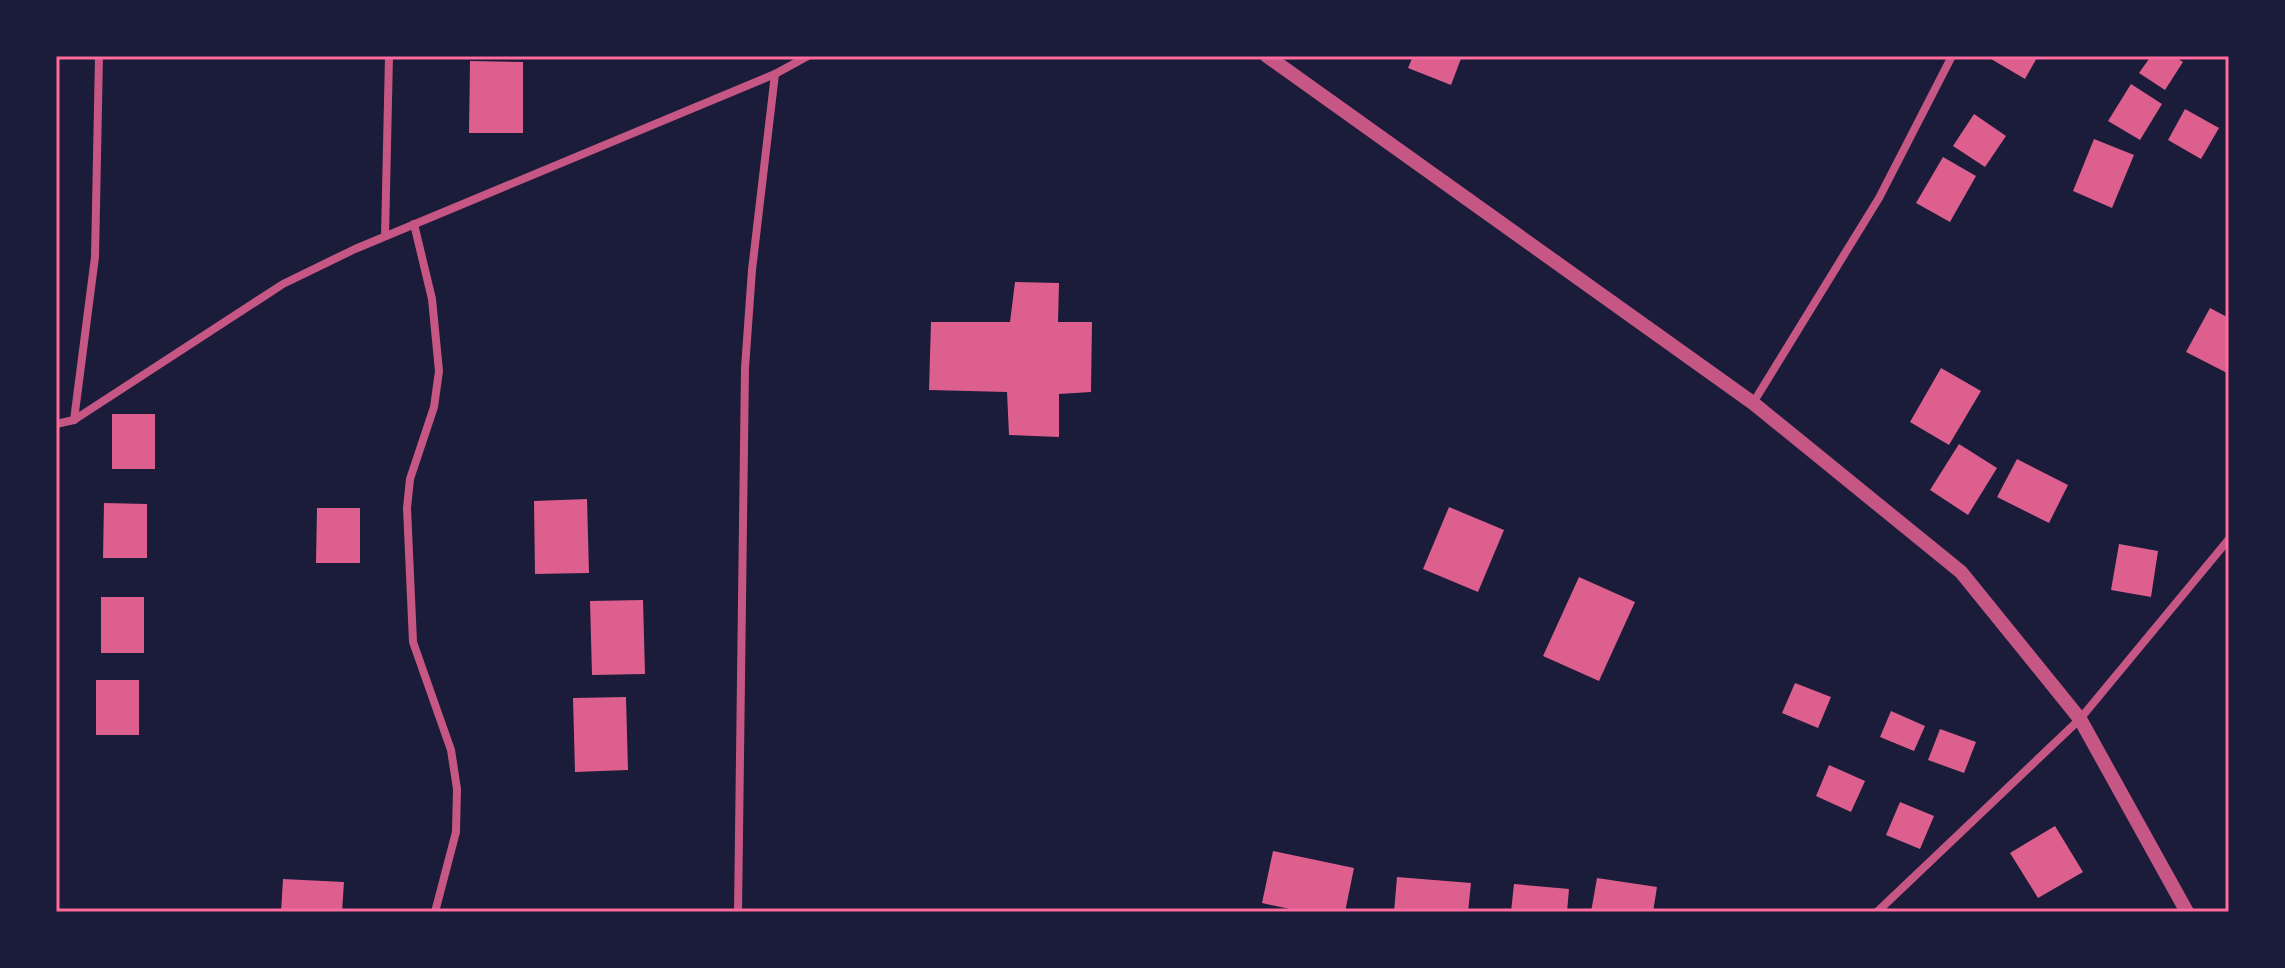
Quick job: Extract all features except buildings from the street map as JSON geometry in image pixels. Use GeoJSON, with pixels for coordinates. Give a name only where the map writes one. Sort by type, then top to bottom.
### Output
{"type":"FeatureCollection","features":[{"type":"Feature","properties":{"kind":"street"},"geometry":{"type":"LineString","coordinates":[[74,420],[95,257],[99,56]]}},
{"type":"Feature","properties":{"kind":"street"},"geometry":{"type":"LineString","coordinates":[[385,236],[389,56]]}},
{"type":"Feature","properties":{"kind":"street"},"geometry":{"type":"LineString","coordinates":[[56,424],[74,420],[283,284],[385,236],[775,74],[808,56]]}},
{"type":"Feature","properties":{"kind":"street"},"geometry":{"type":"LineString","coordinates":[[1267,56],[1753,403],[1961,572],[2080,719],[2187,912]]}},
{"type":"Feature","properties":{"kind":"street"},"geometry":{"type":"LineString","coordinates":[[1753,403],[1879,198],[1952,56]]}},
{"type":"Feature","properties":{"kind":"street"},"geometry":{"type":"LineString","coordinates":[[738,912],[745,368],[752,270],[775,74]]}},
{"type":"Feature","properties":{"kind":"street"},"geometry":{"type":"LineString","coordinates":[[414,224],[432,299],[439,371],[434,407],[410,479],[407,508],[413,642],[451,750],[457,789],[456,832],[435,912]]}},
{"type":"Feature","properties":{"kind":"street"},"geometry":{"type":"LineString","coordinates":[[1877,912],[2080,719],[2229,539]]}}]}
